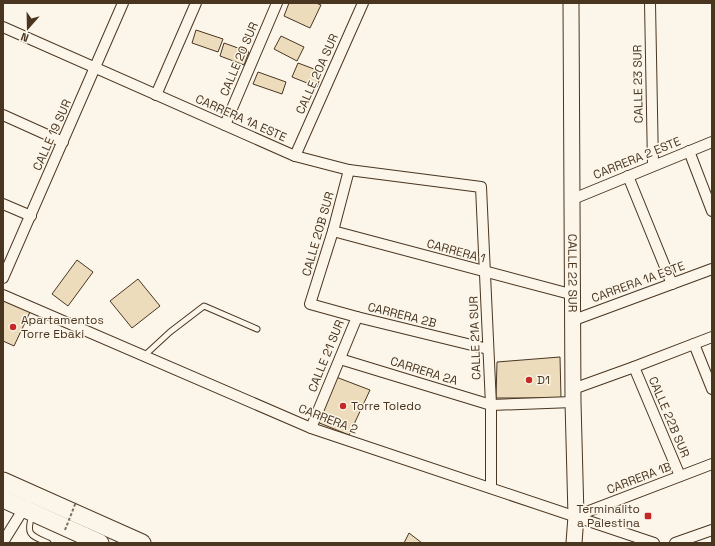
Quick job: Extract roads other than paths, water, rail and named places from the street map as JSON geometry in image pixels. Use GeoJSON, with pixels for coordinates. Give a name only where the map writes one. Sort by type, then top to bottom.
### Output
{"type":"FeatureCollection","features":[{"type":"Feature","properties":{"kind":"main road","name":"CALLE 22 SUR"},"geometry":{"type":"LineString","coordinates":[[571,3],[574,295],[573,395],[576,516],[574,543]]}},
{"type":"Feature","properties":{"kind":"main road"},"geometry":{"type":"LineString","coordinates":[[3,480],[30,505],[99,543]]}},
{"type":"Feature","properties":{"kind":"main road"},"geometry":{"type":"LineString","coordinates":[[3,498],[30,505],[118,538],[142,543]]}},
{"type":"Feature","properties":{"kind":"street","name":"CALLE 19 SUR"},"geometry":{"type":"LineString","coordinates":[[3,278],[124,3]]}},
{"type":"Feature","properties":{"kind":"street"},"geometry":{"type":"LineString","coordinates":[[156,95],[196,3]]}},
{"type":"Feature","properties":{"kind":"street","name":"CALLE 20 SUR"},"geometry":{"type":"LineString","coordinates":[[225,125],[278,3]]}},
{"type":"Feature","properties":{"kind":"street","name":"CALLE 23 SUR"},"geometry":{"type":"LineString","coordinates":[[650,3],[653,165]]}},
{"type":"Feature","properties":{"kind":"street","name":"CALLE 20A SUR"},"geometry":{"type":"LineString","coordinates":[[295,156],[360,4]]}},
{"type":"Feature","properties":{"kind":"street","name":"CARRERA 1A ESTE"},"geometry":{"type":"LineString","coordinates":[[3,27],[295,156],[349,170],[481,187]]}},
{"type":"Feature","properties":{"kind":"street"},"geometry":{"type":"LineString","coordinates":[[3,115],[63,142]]}},
{"type":"Feature","properties":{"kind":"street","name":"CARRERA 2 ESTE"},"geometry":{"type":"LineString","coordinates":[[573,198],[712,142]]}},
{"type":"Feature","properties":{"kind":"street"},"geometry":{"type":"LineString","coordinates":[[688,151],[712,211]]}},
{"type":"Feature","properties":{"kind":"street","name":"CALLE 20B SUR"},"geometry":{"type":"LineString","coordinates":[[310,304],[333,232],[349,170]]}},
{"type":"Feature","properties":{"kind":"street"},"geometry":{"type":"LineString","coordinates":[[628,176],[672,284]]}},
{"type":"Feature","properties":{"kind":"street","name":"CALLE 21A SUR"},"geometry":{"type":"LineString","coordinates":[[481,187],[491,405],[491,488]]}},
{"type":"Feature","properties":{"kind":"street"},"geometry":{"type":"LineString","coordinates":[[3,204],[31,216]]}},
{"type":"Feature","properties":{"kind":"street","name":"CARRERA 1"},"geometry":{"type":"LineString","coordinates":[[333,232],[574,295]]}},
{"type":"Feature","properties":{"kind":"street","name":"CARRERA 1A ESTE"},"geometry":{"type":"LineString","coordinates":[[574,320],[712,269]]}},
{"type":"Feature","properties":{"kind":"street","name":"CARRERA 2"},"geometry":{"type":"LineString","coordinates":[[3,295],[311,428],[654,543]]}},
{"type":"Feature","properties":{"kind":"street","name":"CARRERA 2B"},"geometry":{"type":"LineString","coordinates":[[310,304],[488,349]]}},
{"type":"Feature","properties":{"kind":"street","name":"CALLE 21 SUR"},"geometry":{"type":"LineString","coordinates":[[311,428],[357,317]]}},
{"type":"Feature","properties":{"kind":"street"},"geometry":{"type":"LineString","coordinates":[[573,395],[634,367],[712,336]]}},
{"type":"Feature","properties":{"kind":"street"},"geometry":{"type":"LineString","coordinates":[[694,344],[712,389]]}},
{"type":"Feature","properties":{"kind":"street","name":"CARRERA 2A"},"geometry":{"type":"LineString","coordinates":[[340,359],[491,405],[573,395]]}},
{"type":"Feature","properties":{"kind":"street","name":"CALLE 22B SUR"},"geometry":{"type":"LineString","coordinates":[[634,367],[680,476]]}},
{"type":"Feature","properties":{"kind":"street","name":"CARRERA 1B"},"geometry":{"type":"LineString","coordinates":[[576,516],[712,464]]}},
{"type":"Feature","properties":{"kind":"street"},"geometry":{"type":"LineString","coordinates":[[3,542],[30,505]]}},
{"type":"Feature","properties":{"kind":"street"},"geometry":{"type":"LineString","coordinates":[[674,543],[712,530]]}},
{"type":"Feature","properties":{"kind":"lane"},"geometry":{"type":"LineString","coordinates":[[144,356],[170,332],[204,306],[257,329]]}},
{"type":"Feature","properties":{"kind":"lane"},"geometry":{"type":"LineString","coordinates":[[30,505],[29,532],[33,536],[48,543]]}},
{"type":"Feature","properties":{"kind":"place","name":"Apartamentos Torre Ebaki"},"geometry":{"type":"Point","coordinates":[13,327]}},
{"type":"Feature","properties":{"kind":"place","name":"D1"},"geometry":{"type":"Point","coordinates":[529,380]}},
{"type":"Feature","properties":{"kind":"place","name":"Torre Toledo"},"geometry":{"type":"Point","coordinates":[343,406]}},
{"type":"Feature","properties":{"kind":"place","name":"Terminalito a Palestina"},"geometry":{"type":"Point","coordinates":[648,516]}}]}
